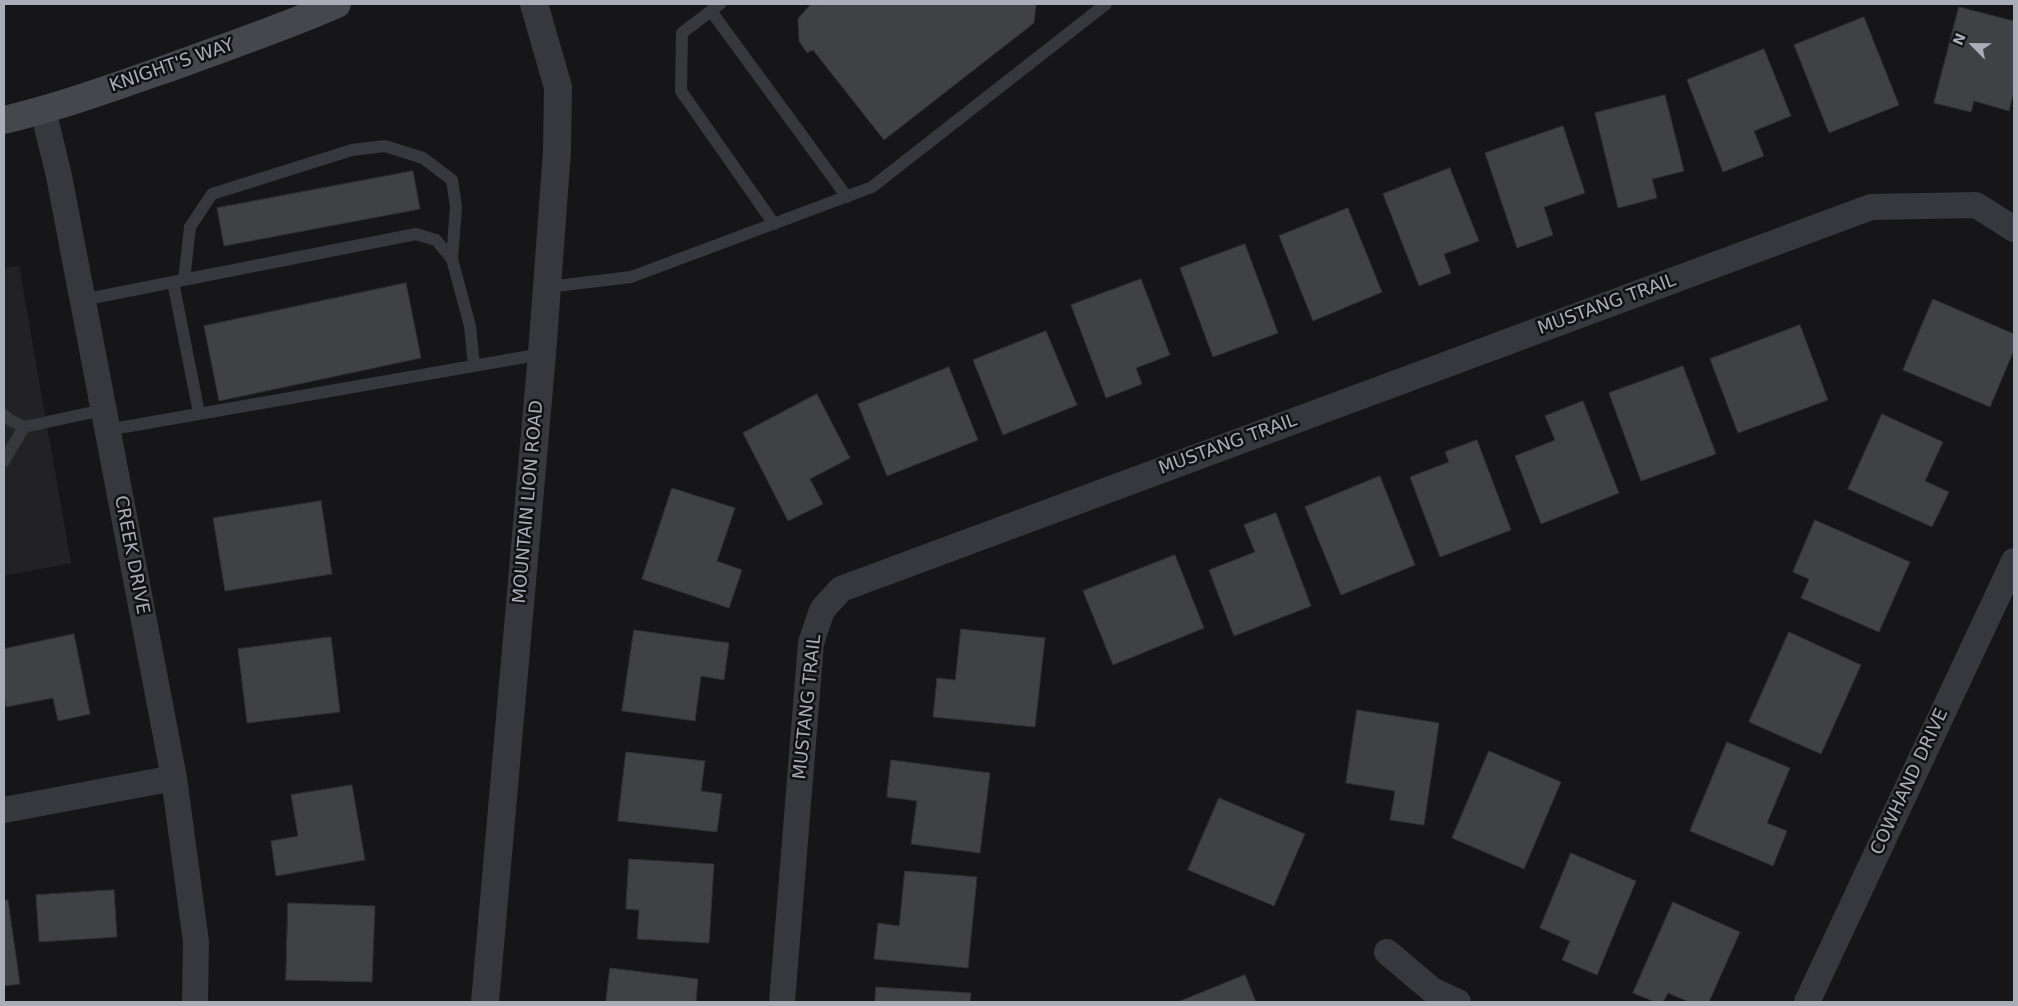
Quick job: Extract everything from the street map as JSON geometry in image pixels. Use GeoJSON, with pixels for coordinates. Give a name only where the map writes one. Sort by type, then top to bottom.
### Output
{"type":"FeatureCollection","features":[{"type":"Feature","properties":{"kind":"main road","name":"KNIGHT'S WAY"},"geometry":{"type":"LineString","coordinates":[[4,120],[43,110],[288,25],[337,4]]}},
{"type":"Feature","properties":{"kind":"street","name":"MOUNTAIN LION ROAD"},"geometry":{"type":"LineString","coordinates":[[485,1002],[548,287],[557,151],[558,87],[534,4]]}},
{"type":"Feature","properties":{"kind":"street","name":"CREEK DRIVE"},"geometry":{"type":"LineString","coordinates":[[43,110],[59,176],[174,778],[196,942],[195,1002]]}},
{"type":"Feature","properties":{"kind":"street","name":"MUSTANG TRAIL"},"geometry":{"type":"LineString","coordinates":[[782,1002],[811,643],[822,610],[841,589],[1871,207],[1976,205],[2014,229]]}},
{"type":"Feature","properties":{"kind":"street","name":"COWHAND DRIVE"},"geometry":{"type":"LineString","coordinates":[[1807,1002],[2014,561]]}},
{"type":"Feature","properties":{"kind":"street"},"geometry":{"type":"LineString","coordinates":[[4,810],[174,778]]}},
{"type":"Feature","properties":{"kind":"street"},"geometry":{"type":"LineString","coordinates":[[1387,952],[1432,990],[1458,1002]]}},
{"type":"Feature","properties":{"kind":"lane"},"geometry":{"type":"LineString","coordinates":[[548,287],[631,277],[872,187],[1106,4]]}},
{"type":"Feature","properties":{"kind":"lane"},"geometry":{"type":"LineString","coordinates":[[774,224],[681,91],[682,33],[715,7],[847,196]]}},
{"type":"Feature","properties":{"kind":"lane"},"geometry":{"type":"LineString","coordinates":[[199,413],[179,281],[190,227],[212,194],[352,150],[385,146],[423,158],[452,180],[456,207],[452,259],[470,326],[474,365]]}},
{"type":"Feature","properties":{"kind":"lane"},"geometry":{"type":"LineString","coordinates":[[82,300],[416,234],[436,240],[452,259]]}},
{"type":"Feature","properties":{"kind":"lane"},"geometry":{"type":"LineString","coordinates":[[4,415],[24,427],[199,413],[542,354]]}},
{"type":"Feature","properties":{"kind":"lane"},"geometry":{"type":"LineString","coordinates":[[4,461],[24,427]]}},
{"type":"Feature","properties":{"kind":"shaded area"},"geometry":{"type":"Polygon","coordinates":[[[19,266],[71,563],[4,576],[4,268],[19,266]]]}},
{"type":"Feature","properties":{"kind":"building"},"geometry":{"type":"Polygon","coordinates":[[[811,4],[1036,4],[1034,23],[884,140],[813,50],[807,53],[799,41],[798,19],[811,4]]]}},
{"type":"Feature","properties":{"kind":"building"},"geometry":{"type":"Polygon","coordinates":[[[1959,7],[2014,21],[2014,90],[2009,111],[1974,101],[1971,112],[1934,103],[1959,7]]]}},
{"type":"Feature","properties":{"kind":"building"},"geometry":{"type":"Polygon","coordinates":[[[1864,17],[1899,105],[1829,133],[1794,45],[1864,17]]]}},
{"type":"Feature","properties":{"kind":"building"},"geometry":{"type":"Polygon","coordinates":[[[1764,49],[1791,116],[1754,131],[1764,156],[1723,172],[1687,80],[1764,49]]]}},
{"type":"Feature","properties":{"kind":"building"},"geometry":{"type":"Polygon","coordinates":[[[1665,95],[1684,171],[1652,179],[1657,198],[1618,208],[1595,113],[1665,95]]]}},
{"type":"Feature","properties":{"kind":"building"},"geometry":{"type":"Polygon","coordinates":[[[1563,126],[1585,193],[1544,207],[1553,235],[1517,248],[1485,153],[1563,126]]]}},
{"type":"Feature","properties":{"kind":"building"},"geometry":{"type":"Polygon","coordinates":[[[1450,168],[1479,241],[1444,254],[1451,273],[1419,286],[1383,194],[1450,168]]]}},
{"type":"Feature","properties":{"kind":"building"},"geometry":{"type":"Polygon","coordinates":[[[413,171],[420,209],[224,246],[217,208],[413,171]]]}},
{"type":"Feature","properties":{"kind":"building"},"geometry":{"type":"Polygon","coordinates":[[[1348,208],[1382,292],[1313,321],[1279,236],[1348,208]]]}},
{"type":"Feature","properties":{"kind":"building"},"geometry":{"type":"Polygon","coordinates":[[[1245,244],[1278,333],[1213,357],[1180,268],[1245,244]]]}},
{"type":"Feature","properties":{"kind":"building"},"geometry":{"type":"Polygon","coordinates":[[[1141,279],[1170,355],[1136,368],[1142,384],[1106,398],[1071,305],[1141,279]]]}},
{"type":"Feature","properties":{"kind":"building"},"geometry":{"type":"Polygon","coordinates":[[[406,283],[421,358],[219,401],[204,326],[406,283]]]}},
{"type":"Feature","properties":{"kind":"building"},"geometry":{"type":"Polygon","coordinates":[[[1933,299],[2014,334],[2014,350],[1990,407],[1903,370],[1933,299]]]}},
{"type":"Feature","properties":{"kind":"building"},"geometry":{"type":"Polygon","coordinates":[[[1800,325],[1828,400],[1738,433],[1710,359],[1800,325]]]}},
{"type":"Feature","properties":{"kind":"building"},"geometry":{"type":"Polygon","coordinates":[[[1046,331],[1077,405],[1003,435],[973,360],[1046,331]]]}},
{"type":"Feature","properties":{"kind":"building"},"geometry":{"type":"Polygon","coordinates":[[[1683,366],[1716,454],[1641,481],[1609,393],[1683,366]]]}},
{"type":"Feature","properties":{"kind":"building"},"geometry":{"type":"Polygon","coordinates":[[[949,367],[978,440],[887,476],[858,404],[949,367]]]}},
{"type":"Feature","properties":{"kind":"building"},"geometry":{"type":"Polygon","coordinates":[[[817,394],[850,458],[810,479],[823,504],[788,521],[743,433],[817,394]]]}},
{"type":"Feature","properties":{"kind":"building"},"geometry":{"type":"Polygon","coordinates":[[[1583,401],[1619,493],[1541,524],[1515,456],[1555,440],[1545,416],[1583,401]]]}},
{"type":"Feature","properties":{"kind":"building"},"geometry":{"type":"Polygon","coordinates":[[[1882,414],[1943,442],[1925,481],[1949,492],[1932,527],[1848,489],[1882,414]]]}},
{"type":"Feature","properties":{"kind":"building"},"geometry":{"type":"Polygon","coordinates":[[[1477,440],[1511,530],[1440,557],[1410,477],[1449,462],[1445,452],[1477,440]]]}},
{"type":"Feature","properties":{"kind":"building"},"geometry":{"type":"Polygon","coordinates":[[[1380,476],[1415,565],[1341,595],[1305,507],[1380,476]]]}},
{"type":"Feature","properties":{"kind":"building"},"geometry":{"type":"Polygon","coordinates":[[[672,488],[735,508],[717,561],[742,570],[729,608],[642,579],[672,488]]]}},
{"type":"Feature","properties":{"kind":"building"},"geometry":{"type":"Polygon","coordinates":[[[321,501],[332,574],[225,591],[213,518],[321,501]]]}},
{"type":"Feature","properties":{"kind":"building"},"geometry":{"type":"Polygon","coordinates":[[[1276,513],[1311,606],[1234,636],[1209,570],[1255,552],[1244,525],[1276,513]]]}},
{"type":"Feature","properties":{"kind":"building"},"geometry":{"type":"Polygon","coordinates":[[[1815,520],[1910,562],[1879,632],[1801,598],[1809,579],[1793,572],[1815,520]]]}},
{"type":"Feature","properties":{"kind":"building"},"geometry":{"type":"Polygon","coordinates":[[[1175,555],[1204,628],[1113,665],[1083,591],[1175,555]]]}},
{"type":"Feature","properties":{"kind":"building"},"geometry":{"type":"Polygon","coordinates":[[[961,629],[1045,638],[1035,727],[933,717],[937,678],[955,680],[961,629]]]}},
{"type":"Feature","properties":{"kind":"building"},"geometry":{"type":"Polygon","coordinates":[[[634,630],[729,643],[724,680],[701,676],[695,721],[622,711],[634,630]]]}},
{"type":"Feature","properties":{"kind":"building"},"geometry":{"type":"Polygon","coordinates":[[[1789,632],[1861,665],[1821,754],[1749,722],[1789,632]]]}},
{"type":"Feature","properties":{"kind":"building"},"geometry":{"type":"Polygon","coordinates":[[[74,634],[90,714],[58,721],[53,698],[6,707],[4,697],[4,649],[74,634]]]}},
{"type":"Feature","properties":{"kind":"building"},"geometry":{"type":"Polygon","coordinates":[[[331,637],[340,712],[247,723],[238,649],[331,637]]]}},
{"type":"Feature","properties":{"kind":"building"},"geometry":{"type":"Polygon","coordinates":[[[1357,710],[1439,723],[1424,825],[1390,820],[1395,791],[1346,783],[1357,710]]]}},
{"type":"Feature","properties":{"kind":"building"},"geometry":{"type":"Polygon","coordinates":[[[1727,742],[1790,768],[1767,823],[1787,831],[1773,866],[1690,831],[1727,742]]]}},
{"type":"Feature","properties":{"kind":"building"},"geometry":{"type":"Polygon","coordinates":[[[1489,751],[1561,782],[1524,869],[1452,838],[1489,751]]]}},
{"type":"Feature","properties":{"kind":"building"},"geometry":{"type":"Polygon","coordinates":[[[626,752],[705,761],[701,791],[722,794],[717,832],[618,821],[626,752]]]}},
{"type":"Feature","properties":{"kind":"building"},"geometry":{"type":"Polygon","coordinates":[[[891,760],[990,773],[980,853],[911,844],[917,801],[887,797],[891,760]]]}},
{"type":"Feature","properties":{"kind":"building"},"geometry":{"type":"Polygon","coordinates":[[[352,785],[365,860],[276,876],[271,841],[298,836],[291,795],[352,785]]]}},
{"type":"Feature","properties":{"kind":"building"},"geometry":{"type":"Polygon","coordinates":[[[1219,798],[1305,834],[1274,906],[1188,870],[1219,798]]]}},
{"type":"Feature","properties":{"kind":"building"},"geometry":{"type":"Polygon","coordinates":[[[1571,853],[1636,881],[1597,975],[1562,960],[1570,941],[1540,928],[1571,853]]]}},
{"type":"Feature","properties":{"kind":"building"},"geometry":{"type":"Polygon","coordinates":[[[629,859],[714,864],[709,943],[637,939],[639,910],[626,909],[629,859]]]}},
{"type":"Feature","properties":{"kind":"building"},"geometry":{"type":"Polygon","coordinates":[[[905,871],[977,877],[968,968],[874,959],[878,923],[899,926],[905,871]]]}},
{"type":"Feature","properties":{"kind":"building"},"geometry":{"type":"Polygon","coordinates":[[[114,890],[117,937],[39,942],[36,895],[114,890]]]}},
{"type":"Feature","properties":{"kind":"building"},"geometry":{"type":"Polygon","coordinates":[[[8,900],[20,984],[4,986],[4,901],[8,900]]]}},
{"type":"Feature","properties":{"kind":"building"},"geometry":{"type":"Polygon","coordinates":[[[1673,902],[1740,932],[1709,1002],[1689,1002],[1668,993],[1663,1002],[1655,1002],[1633,993],[1673,902]]]}},
{"type":"Feature","properties":{"kind":"building"},"geometry":{"type":"Polygon","coordinates":[[[288,903],[375,906],[372,982],[286,980],[288,903]]]}},
{"type":"Feature","properties":{"kind":"building"},"geometry":{"type":"Polygon","coordinates":[[[610,968],[698,979],[696,1002],[606,1002],[610,968]]]}},
{"type":"Feature","properties":{"kind":"building"},"geometry":{"type":"Polygon","coordinates":[[[1245,975],[1256,1002],[1178,1002],[1245,975]]]}},
{"type":"Feature","properties":{"kind":"building"},"geometry":{"type":"Polygon","coordinates":[[[876,987],[971,993],[970,1002],[875,1002],[876,987]]]}}]}
